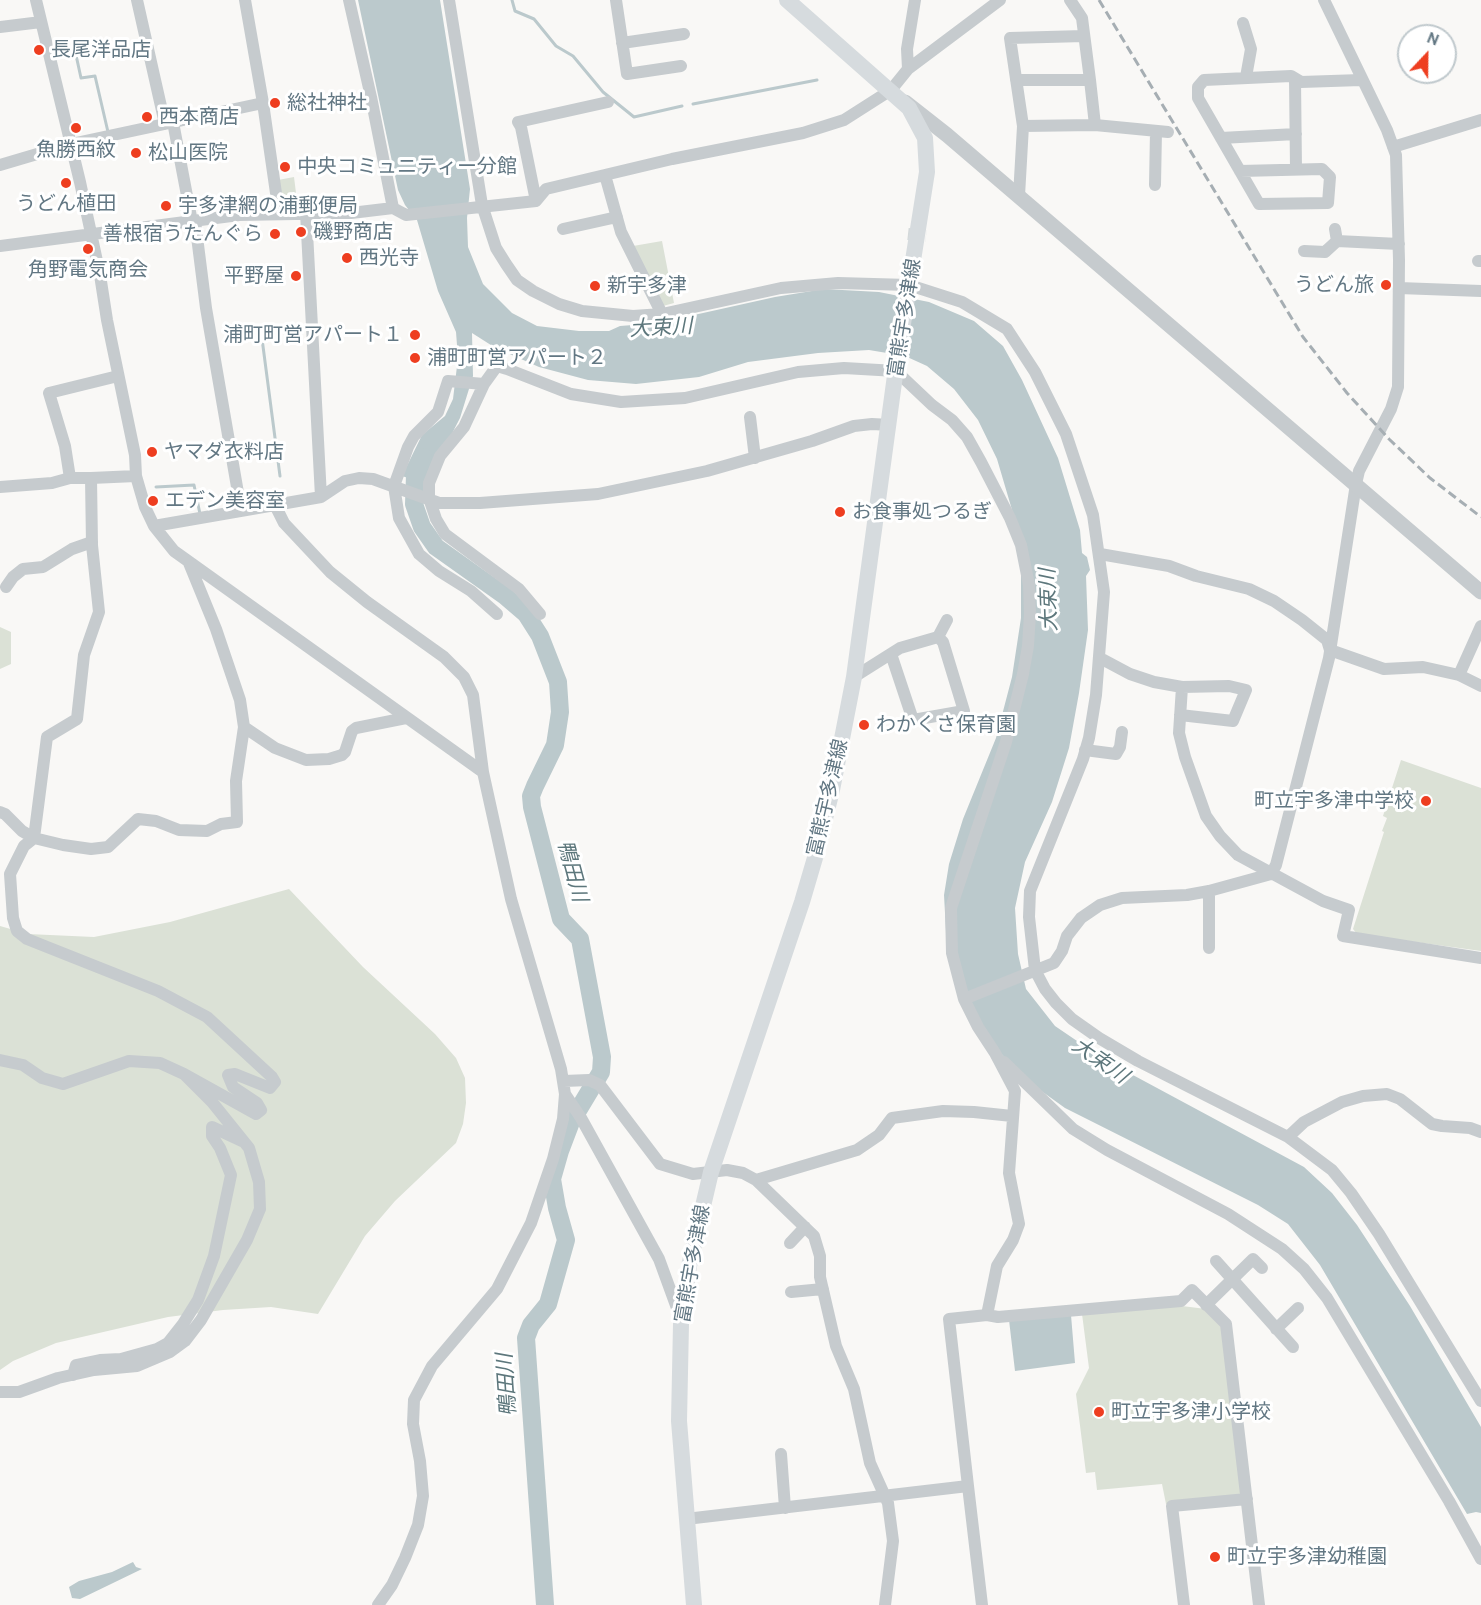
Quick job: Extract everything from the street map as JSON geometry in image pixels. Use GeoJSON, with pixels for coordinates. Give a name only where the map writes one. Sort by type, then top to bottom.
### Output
{"type":"FeatureCollection","features":[{"type":"Feature","properties":{"kind":"main road","name":"富熊宇多津線"},"geometry":{"type":"LineString","coordinates":[[694,1605],[679,1421],[679,1363],[689,1266],[711,1172],[817,851],[832,790],[854,677],[896,369],[927,172],[925,138],[909,108],[787,0]]}},
{"type":"Feature","properties":{"kind":"street"},"geometry":{"type":"LineString","coordinates":[[36,0],[90,234],[135,455],[136,476],[145,507],[154,526],[174,551],[483,772]]}},
{"type":"Feature","properties":{"kind":"street"},"geometry":{"type":"LineString","coordinates":[[137,0],[193,221],[241,510]]}},
{"type":"Feature","properties":{"kind":"street"},"geometry":{"type":"LineString","coordinates":[[244,0],[263,103],[279,214]]}},
{"type":"Feature","properties":{"kind":"street"},"geometry":{"type":"LineString","coordinates":[[350,0],[393,208]]}},
{"type":"Feature","properties":{"kind":"street"},"geometry":{"type":"LineString","coordinates":[[449,0],[482,205],[496,248],[517,280],[533,291],[559,304],[582,311],[633,316],[662,315],[781,288],[838,283],[909,289],[962,302],[1007,329],[1035,372],[1066,434],[1093,515],[1104,592],[1096,695],[1085,750],[1030,891],[1031,972],[1072,1019],[1099,1038],[1138,1061],[1288,1137],[1332,1170],[1379,1234],[1481,1401]]}},
{"type":"Feature","properties":{"kind":"street"},"geometry":{"type":"LineString","coordinates":[[616,0],[627,74],[681,66]]}},
{"type":"Feature","properties":{"kind":"street"},"geometry":{"type":"LineString","coordinates":[[908,69],[907,49],[915,0]]}},
{"type":"Feature","properties":{"kind":"street"},"geometry":{"type":"LineString","coordinates":[[0,246],[239,214],[351,213],[393,208],[406,215],[482,205],[492,207],[536,201],[546,189],[828,126],[844,120],[891,90],[908,69],[1000,0]]}},
{"type":"Feature","properties":{"kind":"street"},"geometry":{"type":"LineString","coordinates":[[1070,0],[1082,18],[1095,124]]}},
{"type":"Feature","properties":{"kind":"street"},"geometry":{"type":"LineString","coordinates":[[965,998],[1054,963],[1062,951],[1067,936],[1081,918],[1101,905],[1122,898],[1187,895],[1209,891],[1271,874],[1276,865],[1330,650],[1359,471],[1391,409],[1398,387],[1399,243],[1396,155],[1387,130],[1324,0]]}},
{"type":"Feature","properties":{"kind":"street"},"geometry":{"type":"LineString","coordinates":[[0,27],[41,22]]}},
{"type":"Feature","properties":{"kind":"street"},"geometry":{"type":"LineString","coordinates":[[1246,77],[1251,49],[1250,30]]}},
{"type":"Feature","properties":{"kind":"street"},"geometry":{"type":"LineString","coordinates":[[622,43],[684,34]]}},
{"type":"Feature","properties":{"kind":"street"},"geometry":{"type":"LineString","coordinates":[[1019,196],[1023,126],[1010,38],[1084,36]]}},
{"type":"Feature","properties":{"kind":"street"},"geometry":{"type":"LineString","coordinates":[[1240,171],[1322,169],[1330,177],[1328,203],[1259,204],[1240,171],[1221,138],[1198,98],[1198,87],[1204,80],[1291,76],[1301,82],[1361,80]]}},
{"type":"Feature","properties":{"kind":"street"},"geometry":{"type":"LineString","coordinates":[[1295,79],[1296,169]]}},
{"type":"Feature","properties":{"kind":"street"},"geometry":{"type":"LineString","coordinates":[[1016,80],[1090,80]]}},
{"type":"Feature","properties":{"kind":"street"},"geometry":{"type":"LineString","coordinates":[[891,90],[948,135],[1481,592]]}},
{"type":"Feature","properties":{"kind":"street"},"geometry":{"type":"LineString","coordinates":[[536,201],[521,126],[518,122],[608,102]]}},
{"type":"Feature","properties":{"kind":"street"},"geometry":{"type":"LineString","coordinates":[[0,165],[71,144],[263,103]]}},
{"type":"Feature","properties":{"kind":"street"},"geometry":{"type":"LineString","coordinates":[[1393,147],[1481,120]]}},
{"type":"Feature","properties":{"kind":"street"},"geometry":{"type":"LineString","coordinates":[[1023,126],[1095,124],[1162,132],[1155,185]]}},
{"type":"Feature","properties":{"kind":"street"},"geometry":{"type":"LineString","coordinates":[[1221,138],[1296,134]]}},
{"type":"Feature","properties":{"kind":"street"},"geometry":{"type":"LineString","coordinates":[[605,175],[628,248],[662,315]]}},
{"type":"Feature","properties":{"kind":"street"},"geometry":{"type":"LineString","coordinates":[[306,213],[321,497]]}},
{"type":"Feature","properties":{"kind":"street"},"geometry":{"type":"LineString","coordinates":[[563,229],[617,217]]}},
{"type":"Feature","properties":{"kind":"street"},"geometry":{"type":"LineString","coordinates":[[1304,251],[1325,252],[1336,235],[1399,243]]}},
{"type":"Feature","properties":{"kind":"street"},"geometry":{"type":"LineString","coordinates":[[1399,288],[1481,291]]}},
{"type":"Feature","properties":{"kind":"street"},"geometry":{"type":"LineString","coordinates":[[540,614],[519,589],[445,534],[436,519],[429,498],[429,483],[440,456],[464,427],[484,384],[497,366],[571,394],[621,402],[685,398],[798,372],[844,368],[896,369],[932,405],[952,420],[967,437],[997,491],[1021,545],[1029,585],[1030,614],[1023,674],[1005,741],[951,908],[952,953],[965,998],[978,1027],[1015,1091],[1009,1173],[1019,1224],[1013,1240],[997,1266],[987,1315]]}},
{"type":"Feature","properties":{"kind":"street"},"geometry":{"type":"LineString","coordinates":[[70,478],[65,446],[49,393],[118,376]]}},
{"type":"Feature","properties":{"kind":"street"},"geometry":{"type":"LineString","coordinates":[[484,384],[448,381],[438,412],[414,436],[408,447],[394,486],[399,518],[419,554],[439,571],[471,591],[497,614]]}},
{"type":"Feature","properties":{"kind":"street"},"geometry":{"type":"LineString","coordinates":[[750,417],[755,458]]}},
{"type":"Feature","properties":{"kind":"street"},"geometry":{"type":"LineString","coordinates":[[154,526],[321,497],[345,481],[359,478],[373,479],[439,502],[480,502],[598,494],[707,471],[854,426],[890,425]]}},
{"type":"Feature","properties":{"kind":"street"},"geometry":{"type":"LineString","coordinates":[[0,487],[52,483],[70,478],[136,476]]}},
{"type":"Feature","properties":{"kind":"street"},"geometry":{"type":"LineString","coordinates":[[0,1060],[22,1065],[42,1078],[63,1084],[129,1061],[160,1063],[256,1114],[261,1110],[257,1102],[233,1087],[228,1075],[235,1074],[270,1088],[275,1082],[207,1017],[158,991],[27,939],[17,931],[13,918],[10,874],[24,846],[33,838],[47,736],[77,719],[84,655],[99,612],[92,542],[91,478]]}},
{"type":"Feature","properties":{"kind":"street"},"geometry":{"type":"LineString","coordinates":[[276,505],[284,523],[330,572],[367,602],[444,657],[464,677],[473,695],[483,772],[511,899],[566,1094],[563,1119],[553,1159],[531,1223],[497,1289],[432,1366],[414,1400],[413,1424],[420,1461],[423,1496],[418,1525],[405,1558],[378,1605]]}},
{"type":"Feature","properties":{"kind":"street"},"geometry":{"type":"LineString","coordinates":[[6,587],[23,569],[43,567],[72,549],[92,542]]}},
{"type":"Feature","properties":{"kind":"street"},"geometry":{"type":"LineString","coordinates":[[1100,554],[1169,566],[1196,576],[1249,589],[1274,601],[1302,620],[1327,640],[1330,650]]}},
{"type":"Feature","properties":{"kind":"street"},"geometry":{"type":"LineString","coordinates":[[0,812],[5,814],[21,831],[33,838],[91,849],[108,847],[138,819],[156,821],[179,830],[207,831],[221,824],[237,822],[236,781],[244,727],[240,700],[188,561]]}},
{"type":"Feature","properties":{"kind":"street"},"geometry":{"type":"LineString","coordinates":[[854,677],[900,648],[938,637],[947,620]]}},
{"type":"Feature","properties":{"kind":"street"},"geometry":{"type":"LineString","coordinates":[[1459,675],[1481,626]]}},
{"type":"Feature","properties":{"kind":"street"},"geometry":{"type":"LineString","coordinates":[[891,654],[914,720],[963,711],[943,642],[938,637]]}},
{"type":"Feature","properties":{"kind":"street"},"geometry":{"type":"LineString","coordinates":[[1330,650],[1384,669],[1423,667],[1459,675],[1481,686]]}},
{"type":"Feature","properties":{"kind":"street"},"geometry":{"type":"LineString","coordinates":[[1100,658],[1130,674],[1154,682],[1182,687],[1229,686],[1246,690],[1233,721],[1180,715]]}},
{"type":"Feature","properties":{"kind":"street"},"geometry":{"type":"LineString","coordinates":[[1182,687],[1179,733],[1183,749],[1206,816],[1220,836],[1238,855],[1323,901],[1349,910],[1343,936],[1481,958]]}},
{"type":"Feature","properties":{"kind":"street"},"geometry":{"type":"LineString","coordinates":[[244,727],[275,748],[306,760],[329,759],[345,752],[352,731],[356,728],[406,718]]}},
{"type":"Feature","properties":{"kind":"street"},"geometry":{"type":"LineString","coordinates":[[1085,750],[1116,754],[1120,747],[1122,732]]}},
{"type":"Feature","properties":{"kind":"street"},"geometry":{"type":"LineString","coordinates":[[1208,948],[1209,891]]}},
{"type":"Feature","properties":{"kind":"street"},"geometry":{"type":"LineString","coordinates":[[995,1053],[1073,1129],[1107,1150],[1228,1214],[1282,1250],[1304,1269],[1333,1308],[1443,1491],[1481,1559]]}},
{"type":"Feature","properties":{"kind":"street"},"geometry":{"type":"LineString","coordinates":[[0,1392],[19,1392],[94,1370],[136,1366],[154,1361],[185,1341],[223,1283],[247,1240],[260,1209],[259,1182],[246,1143],[212,1102],[184,1074]]}},
{"type":"Feature","properties":{"kind":"street"},"geometry":{"type":"LineString","coordinates":[[564,1081],[594,1082],[660,1164],[693,1174],[727,1170],[743,1173],[756,1180],[814,1236],[820,1256],[820,1277],[836,1346],[854,1389],[870,1463],[886,1497],[893,1541],[885,1605]]}},
{"type":"Feature","properties":{"kind":"street"},"geometry":{"type":"LineString","coordinates":[[566,1094],[582,1118],[659,1259],[682,1317]]}},
{"type":"Feature","properties":{"kind":"street"},"geometry":{"type":"LineString","coordinates":[[1288,1137],[1304,1122],[1342,1102],[1363,1096],[1387,1094],[1400,1099],[1432,1124],[1470,1128],[1481,1132]]}},
{"type":"Feature","properties":{"kind":"street"},"geometry":{"type":"LineString","coordinates":[[756,1180],[857,1150],[879,1135],[892,1118],[943,1111],[1012,1116]]}},
{"type":"Feature","properties":{"kind":"street"},"geometry":{"type":"LineString","coordinates":[[73,1375],[76,1365],[121,1359],[157,1349],[168,1343],[183,1324],[198,1300],[214,1256],[231,1176],[220,1148],[212,1137],[212,1127],[246,1143]]}},
{"type":"Feature","properties":{"kind":"street"},"geometry":{"type":"LineString","coordinates":[[790,1243],[805,1227]]}},
{"type":"Feature","properties":{"kind":"street"},"geometry":{"type":"LineString","coordinates":[[1206,1305],[1253,1259],[1262,1268]]}},
{"type":"Feature","properties":{"kind":"street"},"geometry":{"type":"LineString","coordinates":[[1216,1261],[1293,1347]]}},
{"type":"Feature","properties":{"kind":"street"},"geometry":{"type":"LineString","coordinates":[[791,1292],[824,1289]]}},
{"type":"Feature","properties":{"kind":"street"},"geometry":{"type":"LineString","coordinates":[[982,1605],[949,1318],[987,1315],[998,1317],[1180,1301],[1192,1290],[1226,1324],[1259,1605]]}},
{"type":"Feature","properties":{"kind":"street"},"geometry":{"type":"LineString","coordinates":[[1276,1329],[1298,1308]]}},
{"type":"Feature","properties":{"kind":"street"},"geometry":{"type":"LineString","coordinates":[[781,1454],[785,1508]]}},
{"type":"Feature","properties":{"kind":"street"},"geometry":{"type":"LineString","coordinates":[[686,1519],[968,1486]]}},
{"type":"Feature","properties":{"kind":"street"},"geometry":{"type":"LineString","coordinates":[[1184,1605],[1172,1506],[1247,1499]]}},
{"type":"Feature","properties":{"kind":"shaded area"},"geometry":{"type":"Polygon","coordinates":[[[294,177],[298,209],[285,205],[278,180],[294,177]]]}},
{"type":"Feature","properties":{"kind":"shaded area"},"geometry":{"type":"Polygon","coordinates":[[[662,241],[674,303],[663,306],[633,246],[662,241]]]}},
{"type":"Feature","properties":{"kind":"shaded area"},"geometry":{"type":"Polygon","coordinates":[[[0,627],[11,632],[11,664],[0,669],[0,627]]]}},
{"type":"Feature","properties":{"kind":"shaded area"},"geometry":{"type":"Polygon","coordinates":[[[1401,760],[1481,788],[1481,951],[1357,934],[1353,929],[1384,832],[1382,831],[1387,818],[1383,816],[1401,760]]]}},
{"type":"Feature","properties":{"kind":"shaded area"},"geometry":{"type":"Polygon","coordinates":[[[289,889],[363,967],[435,1034],[456,1058],[465,1078],[466,1103],[463,1124],[456,1143],[395,1201],[365,1236],[318,1314],[271,1307],[168,1317],[56,1343],[13,1361],[0,1370],[0,926],[28,934],[94,937],[170,922],[289,889]]]}},
{"type":"Feature","properties":{"kind":"shaded area"},"geometry":{"type":"Polygon","coordinates":[[[1182,1306],[1206,1309],[1221,1326],[1242,1495],[1166,1504],[1162,1484],[1097,1490],[1095,1472],[1086,1473],[1076,1394],[1089,1368],[1082,1314],[1182,1306]]]}},
{"type":"Feature","properties":{"kind":"water","name":"大束川"},"geometry":{"type":"Polygon","coordinates":[[[358,0],[440,0],[470,189],[467,218],[468,247],[483,284],[512,313],[537,326],[579,331],[609,331],[620,326],[658,323],[775,297],[824,289],[879,292],[929,302],[974,321],[1003,346],[1022,380],[1058,458],[1080,530],[1082,553],[1087,557],[1090,570],[1086,576],[1088,630],[1069,748],[1052,802],[1025,862],[1015,908],[1018,954],[1026,989],[1055,1026],[1105,1060],[1304,1167],[1332,1193],[1357,1225],[1410,1306],[1481,1427],[1481,1513],[1467,1514],[1320,1265],[1288,1224],[1258,1205],[1065,1108],[1026,1080],[993,1045],[971,1013],[946,931],[944,895],[949,864],[963,819],[996,738],[1012,677],[1021,618],[1021,569],[1015,520],[997,459],[978,420],[954,389],[927,366],[905,356],[869,350],[818,353],[748,362],[699,377],[636,384],[588,380],[539,367],[494,347],[472,333],[473,376],[460,418],[426,484],[402,476],[422,435],[445,416],[453,399],[458,358],[456,332],[438,291],[417,220],[405,205],[398,190],[358,0]]]}},
{"type":"Feature","properties":{"kind":"water"},"geometry":{"type":"Polygon","coordinates":[[[1071,1315],[1075,1363],[1015,1371],[1009,1320],[1071,1315]]]}},
{"type":"Feature","properties":{"kind":"water"},"geometry":{"type":"Polygon","coordinates":[[[133,1562],[136,1567],[142,1569],[80,1599],[72,1598],[69,1587],[79,1581],[112,1572],[133,1562]]]}},
{"type":"Feature","properties":{"kind":"waterway"},"geometry":{"type":"LineString","coordinates":[[512,0],[515,11],[534,19],[556,46],[573,56],[603,92],[634,117],[682,106]]}},
{"type":"Feature","properties":{"kind":"waterway"},"geometry":{"type":"LineString","coordinates":[[76,55],[81,78],[95,76],[108,132]]}},
{"type":"Feature","properties":{"kind":"waterway"},"geometry":{"type":"LineString","coordinates":[[693,104],[817,80]]}},
{"type":"Feature","properties":{"kind":"waterway"},"geometry":{"type":"LineString","coordinates":[[280,476],[261,331],[306,326]]}},
{"type":"Feature","properties":{"kind":"waterway","name":"鴨田川"},"geometry":{"type":"LineString","coordinates":[[423,457],[415,475],[414,504],[422,527],[436,547],[505,596],[526,614],[540,636],[558,682],[560,712],[555,745],[531,796],[532,807],[561,919],[580,939],[602,1057],[601,1072],[571,1122],[552,1179],[566,1240],[548,1304],[531,1325],[526,1338],[545,1605]]}},
{"type":"Feature","properties":{"kind":"waterway"},"geometry":{"type":"LineString","coordinates":[[156,487],[194,485],[200,514]]}},
{"type":"Feature","properties":{"kind":"tunnel"},"geometry":{"type":"LineString","coordinates":[[908,234],[926,236]]}},
{"type":"Feature","properties":{"kind":"railway"},"geometry":{"type":"LineString","coordinates":[[1099,0],[1303,337],[1347,393],[1389,439],[1430,478],[1481,517]]}},
{"type":"Feature","properties":{"kind":"place","name":"長尾洋品店"},"geometry":{"type":"Point","coordinates":[39,50]}},
{"type":"Feature","properties":{"kind":"place","name":"総社神社"},"geometry":{"type":"Point","coordinates":[275,103]}},
{"type":"Feature","properties":{"kind":"place","name":"西本商店"},"geometry":{"type":"Point","coordinates":[147,117]}},
{"type":"Feature","properties":{"kind":"place","name":"魚勝西紋"},"geometry":{"type":"Point","coordinates":[76,128]}},
{"type":"Feature","properties":{"kind":"place","name":"松山医院"},"geometry":{"type":"Point","coordinates":[136,153]}},
{"type":"Feature","properties":{"kind":"place","name":"中央コミュニティー分館"},"geometry":{"type":"Point","coordinates":[285,167]}},
{"type":"Feature","properties":{"kind":"place","name":"うどん植田"},"geometry":{"type":"Point","coordinates":[66,183]}},
{"type":"Feature","properties":{"kind":"place","name":"宇多津網の浦郵便局"},"geometry":{"type":"Point","coordinates":[166,206]}},
{"type":"Feature","properties":{"kind":"place","name":"磯野商店"},"geometry":{"type":"Point","coordinates":[301,232]}},
{"type":"Feature","properties":{"kind":"place","name":"善根宿うたんぐら"},"geometry":{"type":"Point","coordinates":[275,234]}},
{"type":"Feature","properties":{"kind":"place","name":"角野電気商会"},"geometry":{"type":"Point","coordinates":[88,249]}},
{"type":"Feature","properties":{"kind":"place","name":"西光寺"},"geometry":{"type":"Point","coordinates":[347,258]}},
{"type":"Feature","properties":{"kind":"place","name":"平野屋"},"geometry":{"type":"Point","coordinates":[296,276]}},
{"type":"Feature","properties":{"kind":"place","name":"うどん旅"},"geometry":{"type":"Point","coordinates":[1386,285]}},
{"type":"Feature","properties":{"kind":"place","name":"新宇多津"},"geometry":{"type":"Point","coordinates":[595,286]}},
{"type":"Feature","properties":{"kind":"place","name":"浦町町営アパート１"},"geometry":{"type":"Point","coordinates":[415,335]}},
{"type":"Feature","properties":{"kind":"place","name":"浦町町営アパート２"},"geometry":{"type":"Point","coordinates":[415,358]}},
{"type":"Feature","properties":{"kind":"place","name":"ヤマダ衣料店"},"geometry":{"type":"Point","coordinates":[152,452]}},
{"type":"Feature","properties":{"kind":"place","name":"エデン美容室"},"geometry":{"type":"Point","coordinates":[153,501]}},
{"type":"Feature","properties":{"kind":"place","name":"お食事処つるぎ"},"geometry":{"type":"Point","coordinates":[840,512]}},
{"type":"Feature","properties":{"kind":"place","name":"わかくさ保育園"},"geometry":{"type":"Point","coordinates":[864,725]}},
{"type":"Feature","properties":{"kind":"place","name":"町立宇多津中学校"},"geometry":{"type":"Point","coordinates":[1426,801]}},
{"type":"Feature","properties":{"kind":"place","name":"町立宇多津小学校"},"geometry":{"type":"Point","coordinates":[1099,1412]}},
{"type":"Feature","properties":{"kind":"place","name":"町立宇多津幼稚園"},"geometry":{"type":"Point","coordinates":[1215,1557]}}]}
